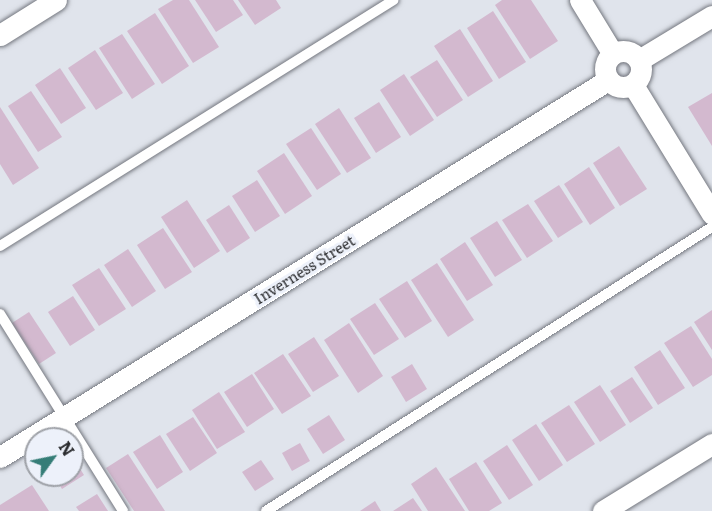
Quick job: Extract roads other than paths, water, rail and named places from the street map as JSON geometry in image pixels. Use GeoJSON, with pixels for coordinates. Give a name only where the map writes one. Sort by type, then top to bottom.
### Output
{"type":"FeatureCollection","features":[{"type":"Feature","properties":{"kind":"street"},"geometry":{"type":"LineString","coordinates":[[0,35],[56,0]]}},
{"type":"Feature","properties":{"kind":"street"},"geometry":{"type":"LineString","coordinates":[[580,0],[613,54]]}},
{"type":"Feature","properties":{"kind":"street"},"geometry":{"type":"LineString","coordinates":[[639,60],[712,16]]}},
{"type":"Feature","properties":{"kind":"street"},"geometry":{"type":"LineString","coordinates":[[628,51],[639,60],[641,74],[633,85],[620,88],[608,80],[604,66],[613,54],[628,51]]}},
{"type":"Feature","properties":{"kind":"street","name":"Inverness Street"},"geometry":{"type":"LineString","coordinates":[[0,457],[608,80]]}},
{"type":"Feature","properties":{"kind":"street"},"geometry":{"type":"LineString","coordinates":[[633,85],[712,214]]}},
{"type":"Feature","properties":{"kind":"street"},"geometry":{"type":"LineString","coordinates":[[603,511],[712,444]]}},
{"type":"Feature","properties":{"kind":"lane"},"geometry":{"type":"LineString","coordinates":[[0,246],[394,0]]}},
{"type":"Feature","properties":{"kind":"lane"},"geometry":{"type":"LineString","coordinates":[[266,511],[712,227]]}},
{"type":"Feature","properties":{"kind":"lane"},"geometry":{"type":"LineString","coordinates":[[0,314],[123,511]]}}]}
